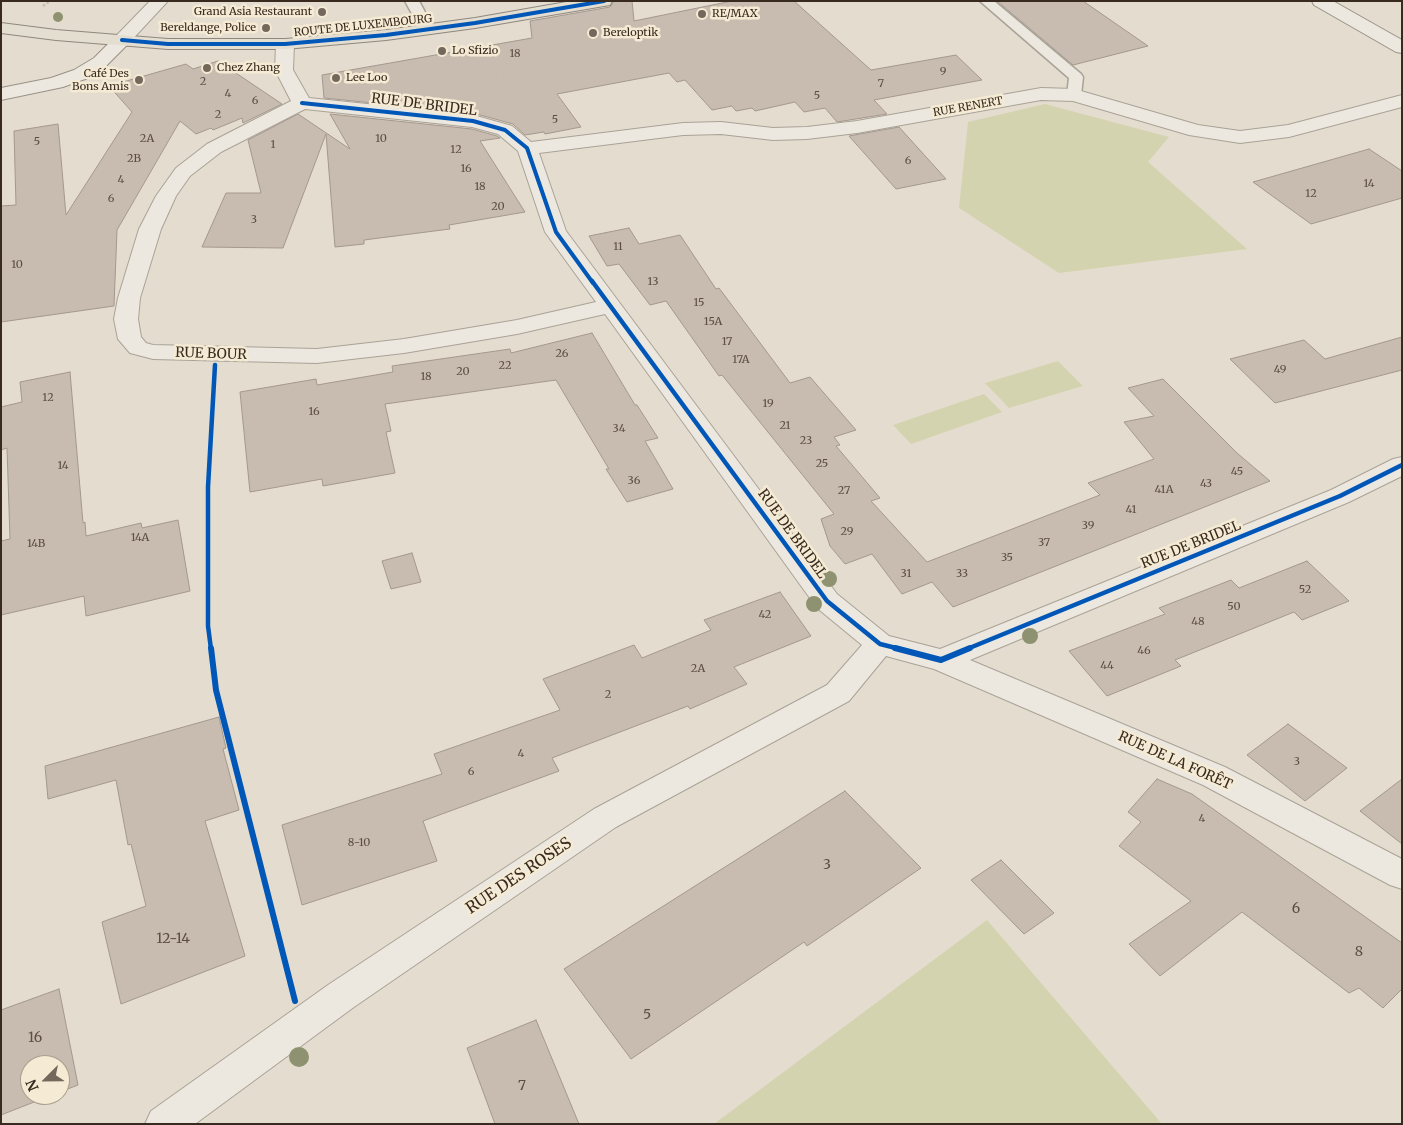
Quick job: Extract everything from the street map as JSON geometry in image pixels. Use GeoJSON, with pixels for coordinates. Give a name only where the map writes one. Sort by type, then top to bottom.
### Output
{"type":"FeatureCollection","features":[{"type":"Feature","properties":{"kind":"main road","name":"ROUTE DE LUXEMBOURG"},"geometry":{"type":"LineString","coordinates":[[1,28],[168,44],[286,44],[427,29],[604,1]]}},
{"type":"Feature","properties":{"kind":"street"},"geometry":{"type":"LineString","coordinates":[[1,94],[56,83],[81,74],[100,62],[160,1]]}},
{"type":"Feature","properties":{"kind":"street"},"geometry":{"type":"LineString","coordinates":[[1320,1],[1402,48]]}},
{"type":"Feature","properties":{"kind":"street"},"geometry":{"type":"LineString","coordinates":[[286,44],[284,70],[302,103]]}},
{"type":"Feature","properties":{"kind":"street","name":"RUE RENERT"},"geometry":{"type":"LineString","coordinates":[[527,148],[683,129],[721,128],[773,134],[807,133],[858,127],[1042,94],[1074,95],[1196,130],[1240,137],[1289,131],[1402,101]]}},
{"type":"Feature","properties":{"kind":"street","name":"RUE DE BRIDEL"},"geometry":{"type":"LineString","coordinates":[[302,103],[473,120],[506,130],[527,148],[556,232],[827,601],[880,644],[941,660],[1340,496],[1402,466]]}},
{"type":"Feature","properties":{"kind":"street","name":"RUE BOUR"},"geometry":{"type":"LineString","coordinates":[[302,103],[214,148],[183,172],[166,196],[150,229],[129,298],[126,319],[130,339],[138,348],[153,352],[318,356],[404,346],[517,327],[611,306]]}},
{"type":"Feature","properties":{"kind":"street","name":"RUE DES ROSES"},"geometry":{"type":"LineString","coordinates":[[164,1124],[341,996],[604,818],[838,693],[880,644]]}},
{"type":"Feature","properties":{"kind":"street","name":"RUE DE LA FORÊT"},"geometry":{"type":"LineString","coordinates":[[941,660],[1214,776],[1402,875]]}},
{"type":"Feature","properties":{"kind":"lane"},"geometry":{"type":"LineString","coordinates":[[412,1],[427,29]]}},
{"type":"Feature","properties":{"kind":"lane"},"geometry":{"type":"LineString","coordinates":[[986,1],[1076,77],[1074,95]]}},
{"type":"Feature","properties":{"kind":"path"},"geometry":{"type":"LineString","coordinates":[[40,8],[50,1]]}},
{"type":"Feature","properties":{"kind":"path"},"geometry":{"type":"LineString","coordinates":[[485,45],[515,107]]}},
{"type":"Feature","properties":{"kind":"green space"},"geometry":{"type":"Polygon","coordinates":[[[1045,104],[1169,137],[1148,162],[1247,249],[1059,273],[959,208],[968,122],[1045,104]]]}},
{"type":"Feature","properties":{"kind":"green space"},"geometry":{"type":"Polygon","coordinates":[[[1058,361],[1083,386],[1009,408],[985,383],[1058,361]]]}},
{"type":"Feature","properties":{"kind":"green space"},"geometry":{"type":"Polygon","coordinates":[[[984,394],[1002,412],[911,444],[893,425],[984,394]]]}},
{"type":"Feature","properties":{"kind":"green space"},"geometry":{"type":"Polygon","coordinates":[[[987,920],[1162,1124],[714,1124],[987,920]]]}},
{"type":"Feature","properties":{"kind":"building"},"geometry":{"type":"Polygon","coordinates":[[[614,1],[632,1],[634,21],[732,1],[794,1],[871,70],[956,55],[982,80],[874,100],[887,114],[837,122],[825,108],[804,112],[795,102],[755,111],[752,108],[736,111],[732,106],[712,110],[685,80],[677,82],[669,73],[557,94],[581,127],[545,134],[544,132],[525,135],[513,124],[473,113],[324,98],[322,75],[532,38],[530,21],[610,7],[614,1]]]}},
{"type":"Feature","properties":{"kind":"building"},"geometry":{"type":"Polygon","coordinates":[[[997,1],[1083,1],[1148,46],[1073,65],[997,1]]]}},
{"type":"Feature","properties":{"kind":"building"},"geometry":{"type":"Polygon","coordinates":[[[218,61],[282,104],[243,123],[242,118],[213,130],[211,128],[196,134],[180,121],[117,230],[114,306],[1,322],[1,206],[16,205],[14,131],[58,124],[66,215],[132,112],[109,86],[186,64],[193,69],[218,61]]]}},
{"type":"Feature","properties":{"kind":"building"},"geometry":{"type":"Polygon","coordinates":[[[298,114],[350,149],[330,114],[472,129],[497,136],[500,138],[480,141],[525,212],[449,225],[450,229],[364,240],[364,244],[335,247],[326,134],[283,248],[202,247],[226,193],[261,193],[248,140],[298,114]]]}},
{"type":"Feature","properties":{"kind":"building"},"geometry":{"type":"Polygon","coordinates":[[[899,127],[946,179],[896,189],[849,136],[899,127]]]}},
{"type":"Feature","properties":{"kind":"building"},"geometry":{"type":"Polygon","coordinates":[[[1369,149],[1402,171],[1402,198],[1311,224],[1253,182],[1369,149]]]}},
{"type":"Feature","properties":{"kind":"building"},"geometry":{"type":"Polygon","coordinates":[[[629,228],[639,244],[680,235],[716,289],[719,288],[790,383],[810,377],[856,430],[834,437],[840,445],[836,446],[880,498],[871,501],[927,562],[1100,495],[1088,483],[1154,459],[1124,422],[1154,416],[1128,388],[1163,379],[1237,453],[1270,481],[953,607],[932,582],[902,594],[872,554],[845,564],[830,546],[821,519],[834,514],[722,375],[719,376],[666,301],[650,305],[619,264],[607,266],[589,236],[629,228]]]}},
{"type":"Feature","properties":{"kind":"building"},"geometry":{"type":"Polygon","coordinates":[[[592,333],[635,405],[637,405],[658,438],[645,441],[673,489],[627,502],[606,469],[609,469],[556,380],[385,404],[391,431],[386,432],[395,473],[323,486],[322,479],[250,492],[240,392],[316,379],[317,385],[393,372],[392,366],[510,349],[511,353],[592,333]]]}},
{"type":"Feature","properties":{"kind":"building"},"geometry":{"type":"Polygon","coordinates":[[[1402,337],[1402,370],[1275,403],[1230,359],[1304,340],[1325,359],[1402,337]]]}},
{"type":"Feature","properties":{"kind":"building"},"geometry":{"type":"Polygon","coordinates":[[[70,372],[83,523],[85,522],[86,536],[141,523],[142,528],[178,520],[190,591],[86,616],[84,596],[1,615],[1,541],[10,539],[7,448],[1,450],[1,407],[22,402],[20,382],[70,372]]]}},
{"type":"Feature","properties":{"kind":"building"},"geometry":{"type":"Polygon","coordinates":[[[412,553],[421,582],[391,589],[382,561],[412,553]]]}},
{"type":"Feature","properties":{"kind":"building"},"geometry":{"type":"Polygon","coordinates":[[[1307,561],[1349,601],[1302,620],[1294,612],[1175,660],[1181,666],[1107,696],[1069,651],[1165,614],[1159,608],[1231,580],[1239,588],[1307,561]]]}},
{"type":"Feature","properties":{"kind":"building"},"geometry":{"type":"Polygon","coordinates":[[[780,592],[811,636],[734,667],[747,684],[690,709],[688,706],[552,758],[559,771],[423,821],[437,861],[302,905],[282,825],[442,774],[434,754],[560,710],[543,679],[634,645],[642,658],[711,630],[704,620],[780,592]]]}},
{"type":"Feature","properties":{"kind":"building"},"geometry":{"type":"Polygon","coordinates":[[[219,717],[226,748],[223,749],[239,810],[205,821],[245,956],[121,1004],[102,922],[146,906],[131,844],[128,845],[116,780],[48,799],[45,766],[219,717]]]}},
{"type":"Feature","properties":{"kind":"building"},"geometry":{"type":"Polygon","coordinates":[[[1288,724],[1347,768],[1305,801],[1247,755],[1288,724]]]}},
{"type":"Feature","properties":{"kind":"building"},"geometry":{"type":"Polygon","coordinates":[[[1157,779],[1192,794],[1402,943],[1402,989],[1383,1008],[1359,988],[1349,993],[1242,912],[1160,976],[1129,944],[1191,901],[1119,846],[1141,822],[1128,812],[1157,779]]]}},
{"type":"Feature","properties":{"kind":"building"},"geometry":{"type":"Polygon","coordinates":[[[1402,779],[1402,844],[1360,811],[1402,779]]]}},
{"type":"Feature","properties":{"kind":"building"},"geometry":{"type":"Polygon","coordinates":[[[845,791],[921,868],[807,946],[804,942],[631,1059],[564,969],[845,791]]]}},
{"type":"Feature","properties":{"kind":"building"},"geometry":{"type":"Polygon","coordinates":[[[1001,860],[1054,913],[1024,934],[971,880],[1001,860]]]}},
{"type":"Feature","properties":{"kind":"building"},"geometry":{"type":"Polygon","coordinates":[[[59,989],[78,1085],[70,1088],[70,1055],[20,1055],[20,1105],[26,1105],[1,1115],[1,1010],[59,989]]]}},
{"type":"Feature","properties":{"kind":"building"},"geometry":{"type":"Polygon","coordinates":[[[536,1020],[579,1124],[495,1124],[467,1048],[536,1020]]]}},
{"type":"Feature","properties":{"kind":"cycle path"},"geometry":{"type":"LineString","coordinates":[[122,40],[168,44],[285,44],[386,35],[475,23],[604,1]]}},
{"type":"Feature","properties":{"kind":"cycle path"},"geometry":{"type":"LineString","coordinates":[[302,103],[473,121],[505,130],[527,148],[556,232],[827,601],[880,644],[941,660],[1340,496],[1402,465]]}},
{"type":"Feature","properties":{"kind":"cycle path"},"geometry":{"type":"LineString","coordinates":[[215,365],[208,487],[208,626],[216,690],[295,1001]]}},
{"type":"Feature","properties":{"kind":"place","name":"Grand Asia Restaurant"},"geometry":{"type":"Point","coordinates":[322,12]}},
{"type":"Feature","properties":{"kind":"place","name":"RE/MAX"},"geometry":{"type":"Point","coordinates":[702,14]}},
{"type":"Feature","properties":{"kind":"place","name":"Bereldange, Police"},"geometry":{"type":"Point","coordinates":[266,28]}},
{"type":"Feature","properties":{"kind":"place","name":"Bereloptik"},"geometry":{"type":"Point","coordinates":[593,33]}},
{"type":"Feature","properties":{"kind":"place","name":"Lo Sfizio"},"geometry":{"type":"Point","coordinates":[442,51]}},
{"type":"Feature","properties":{"kind":"place","name":"Chez Zhang"},"geometry":{"type":"Point","coordinates":[207,68]}},
{"type":"Feature","properties":{"kind":"place","name":"Lee Loo"},"geometry":{"type":"Point","coordinates":[336,78]}},
{"type":"Feature","properties":{"kind":"place","name":"Café Des Bons Amis"},"geometry":{"type":"Point","coordinates":[139,80]}}]}
